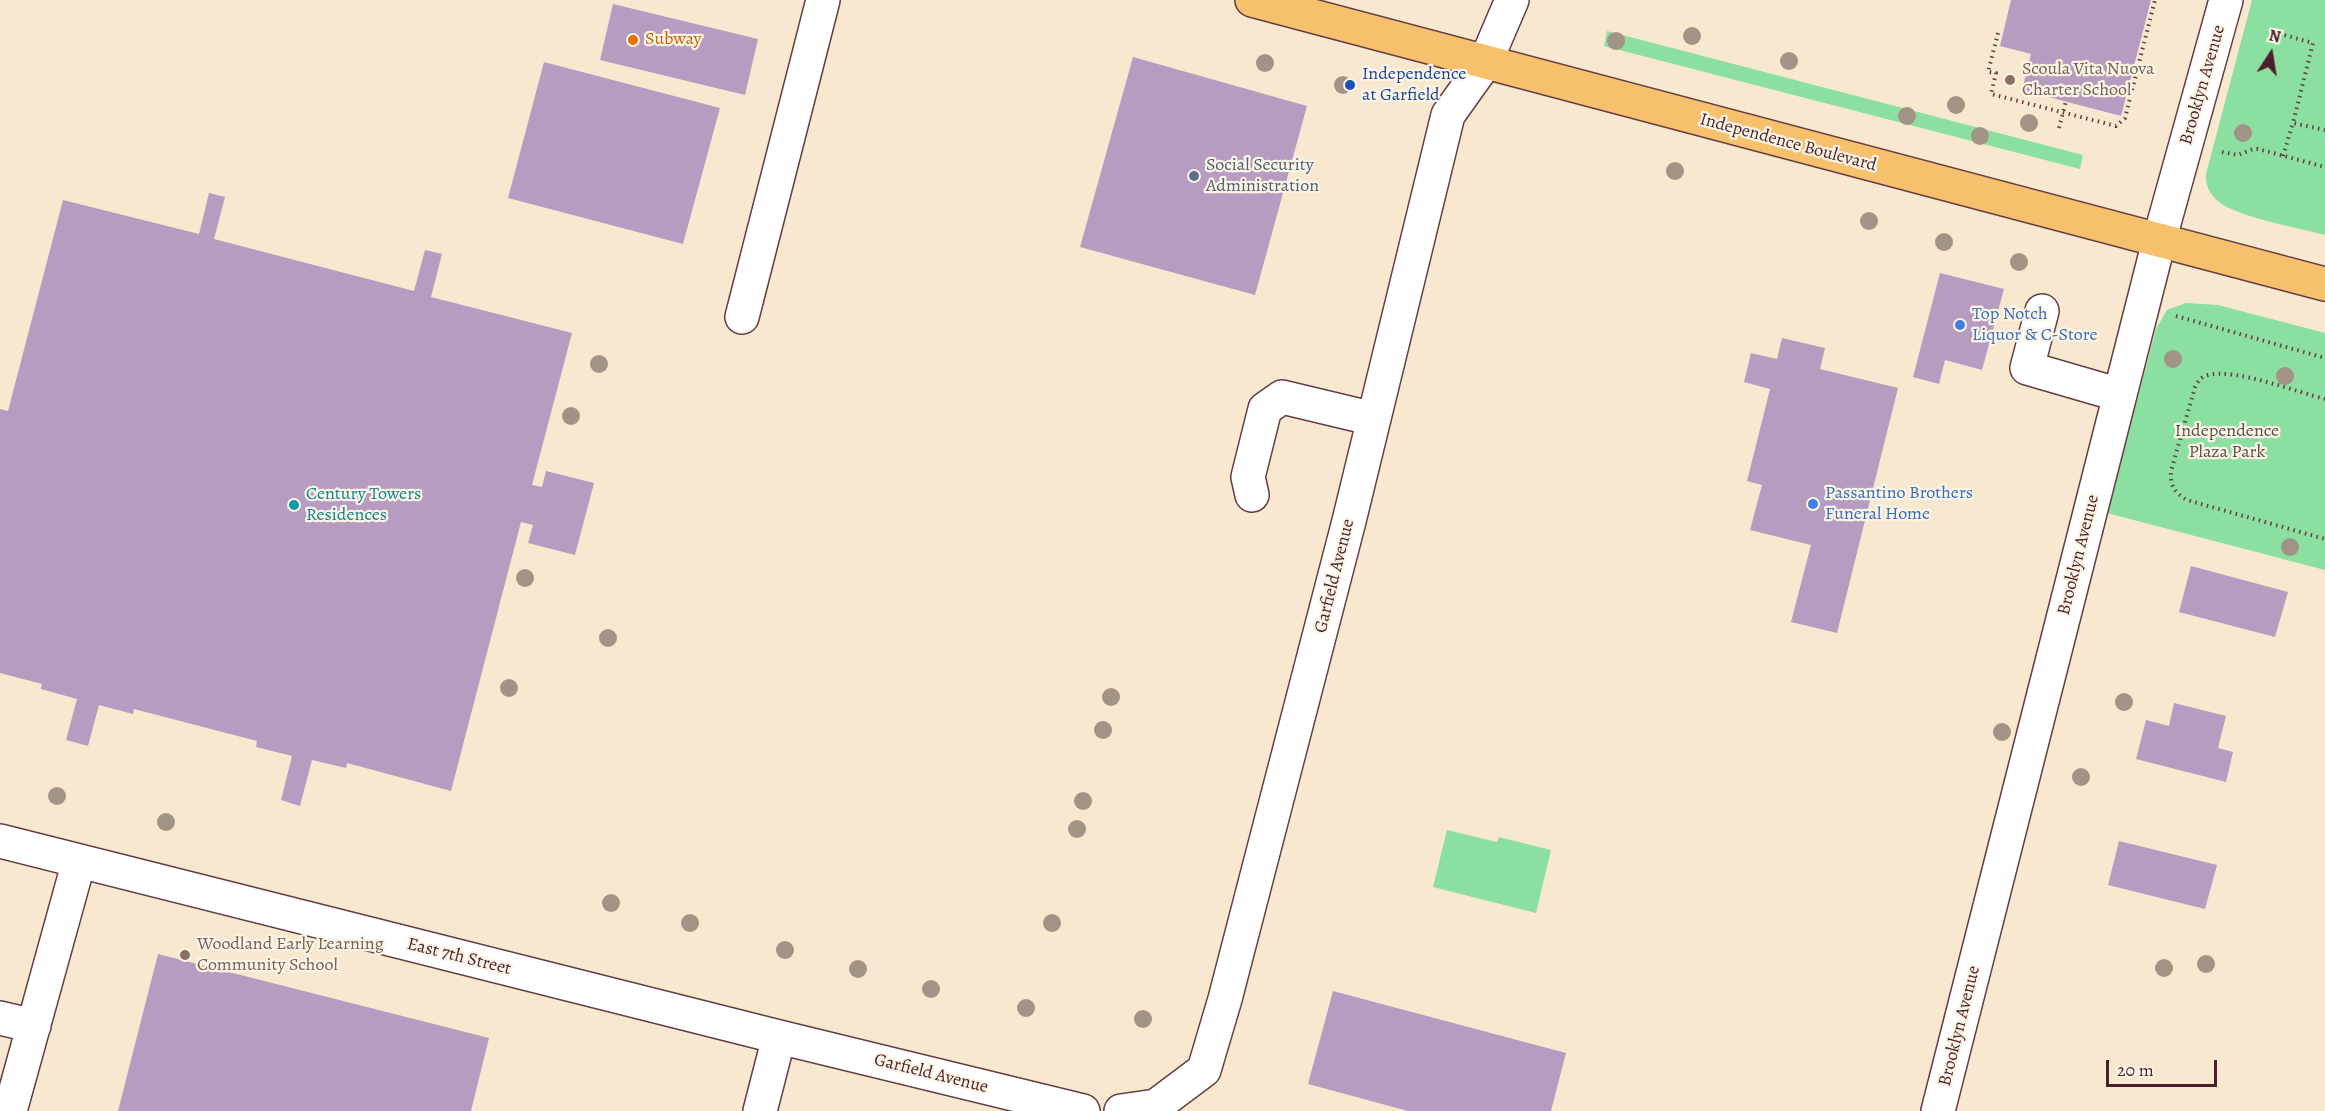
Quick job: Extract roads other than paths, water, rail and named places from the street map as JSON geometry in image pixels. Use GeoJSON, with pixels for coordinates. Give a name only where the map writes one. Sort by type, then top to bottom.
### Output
{"type":"FeatureCollection","features":[{"type":"Feature","properties":{"kind":"main road","name":"Independence Boulevard"},"geometry":{"type":"LineString","coordinates":[[1252,0],[2325,284]]}},
{"type":"Feature","properties":{"kind":"street"},"geometry":{"type":"LineString","coordinates":[[742,317],[823,0]]}},
{"type":"Feature","properties":{"kind":"street","name":"Garfield Avenue"},"geometry":{"type":"LineString","coordinates":[[1121,1111],[1156,1106],[1204,1070],[1225,999],[1374,419],[1448,115],[1485,63],[1512,0]]}},
{"type":"Feature","properties":{"kind":"street","name":"Brooklyn Avenue"},"geometry":{"type":"LineString","coordinates":[[1938,1111],[2159,241],[2226,0]]}},
{"type":"Feature","properties":{"kind":"street"},"geometry":{"type":"LineString","coordinates":[[2042,311],[2027,368],[2120,395]]}},
{"type":"Feature","properties":{"kind":"street"},"geometry":{"type":"LineString","coordinates":[[1252,495],[1248,477],[1265,409],[1282,397],[1374,419]]}},
{"type":"Feature","properties":{"kind":"street","name":"East 7th Street"},"geometry":{"type":"LineString","coordinates":[[0,841],[778,1037]]}},
{"type":"Feature","properties":{"kind":"street"},"geometry":{"type":"LineString","coordinates":[[10,1111],[78,861]]}},
{"type":"Feature","properties":{"kind":"street"},"geometry":{"type":"LineString","coordinates":[[0,1018],[34,1026]]}},
{"type":"Feature","properties":{"kind":"street"},"geometry":{"type":"LineString","coordinates":[[760,1111],[778,1037]]}},
{"type":"Feature","properties":{"kind":"street","name":"Garfield Avenue"},"geometry":{"type":"LineString","coordinates":[[778,1037],[1083,1111]]}},
{"type":"Feature","properties":{"kind":"place","name":"Subway"},"geometry":{"type":"Point","coordinates":[633,40]}},
{"type":"Feature","properties":{"kind":"place","name":"Scoula Vita Nuova Charter School"},"geometry":{"type":"Point","coordinates":[2010,80]}},
{"type":"Feature","properties":{"kind":"place","name":"Independence at Garfield"},"geometry":{"type":"Point","coordinates":[1350,85]}},
{"type":"Feature","properties":{"kind":"place","name":"Social Security Administration"},"geometry":{"type":"Point","coordinates":[1194,176]}},
{"type":"Feature","properties":{"kind":"place","name":"Top Notch Liquor & C-Store"},"geometry":{"type":"Point","coordinates":[1960,325]}},
{"type":"Feature","properties":{"kind":"place","name":"Passantino Brothers Funeral Home"},"geometry":{"type":"Point","coordinates":[1813,504]}},
{"type":"Feature","properties":{"kind":"place","name":"Century Towers Residences"},"geometry":{"type":"Point","coordinates":[294,505]}},
{"type":"Feature","properties":{"kind":"place","name":"Woodland Early Learning Community School"},"geometry":{"type":"Point","coordinates":[185,955]}},
{"type":"Feature","properties":{"kind":"park label","name":"Independence Plaza Park"},"geometry":{"type":"Point","coordinates":[2227,442]}}]}
